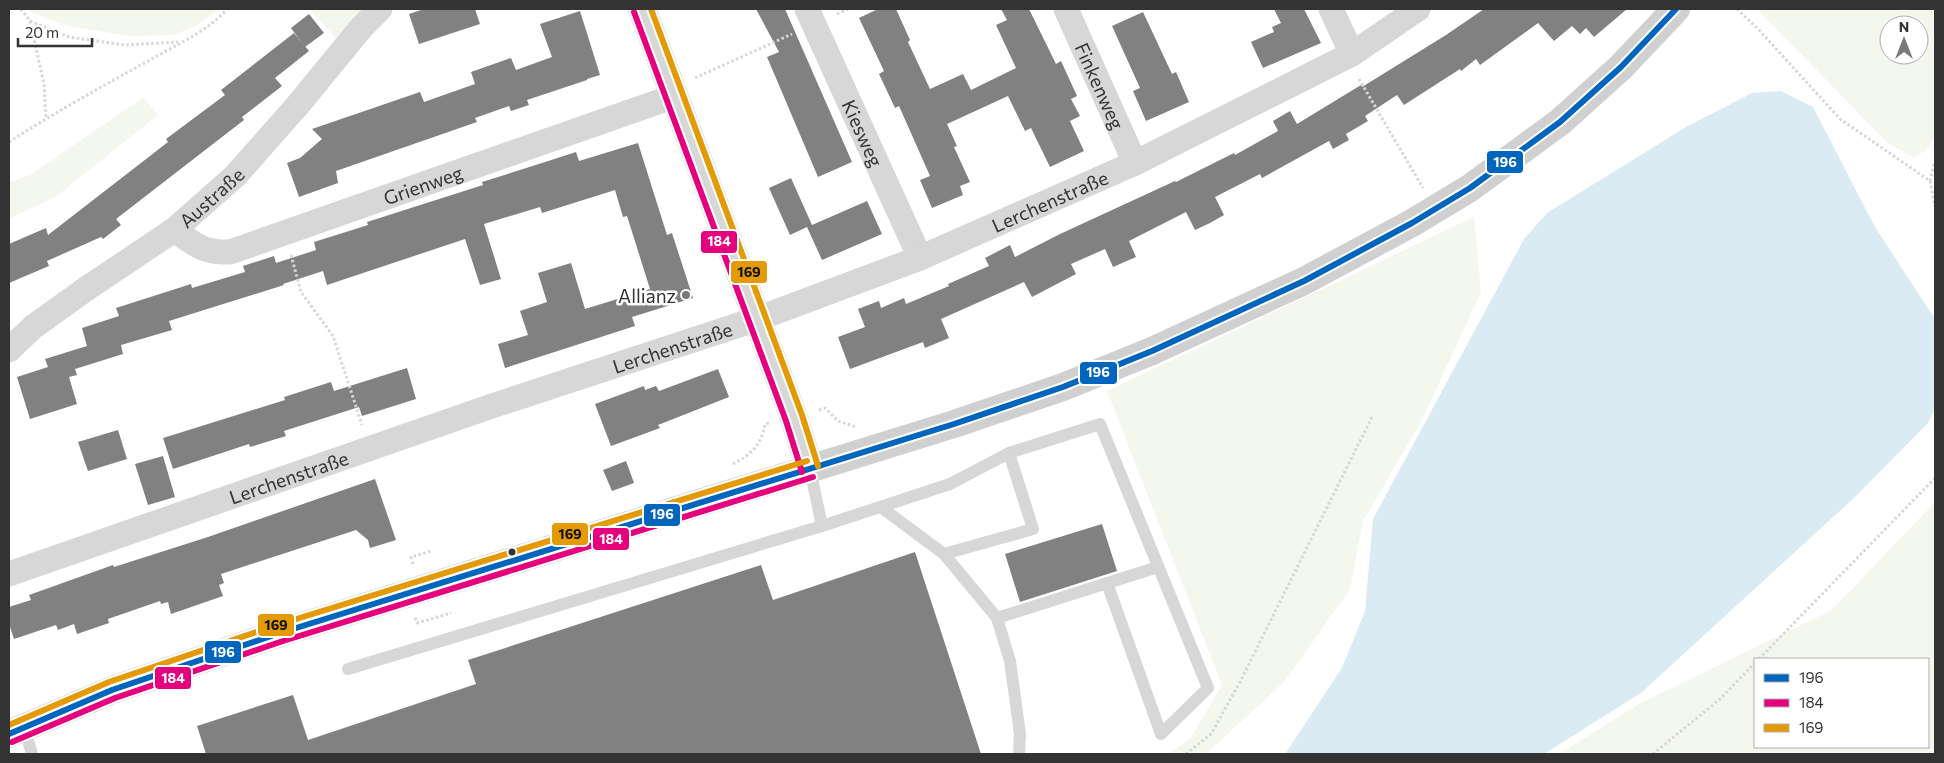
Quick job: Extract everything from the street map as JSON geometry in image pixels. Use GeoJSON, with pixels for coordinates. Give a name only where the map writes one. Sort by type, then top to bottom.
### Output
{"type":"FeatureCollection","features":[{"type":"Feature","properties":{"kind":"main road"},"geometry":{"type":"LineString","coordinates":[[17,731],[112,690],[280,633],[954,424],[1063,387],[1152,351],[1304,281],[1420,218],[1470,188],[1567,116],[1621,67],[1676,9]]}},
{"type":"Feature","properties":{"kind":"street","name":"Austraße"},"geometry":{"type":"LineString","coordinates":[[9,350],[33,327],[174,230],[235,176],[298,106],[361,28],[380,9]]}},
{"type":"Feature","properties":{"kind":"street"},"geometry":{"type":"LineString","coordinates":[[642,9],[794,418],[810,469]]}},
{"type":"Feature","properties":{"kind":"street","name":"Finkenweg"},"geometry":{"type":"LineString","coordinates":[[1066,9],[1135,163]]}},
{"type":"Feature","properties":{"kind":"street"},"geometry":{"type":"LineString","coordinates":[[1330,9],[1349,55]]}},
{"type":"Feature","properties":{"kind":"street","name":"Lerchenstraße"},"geometry":{"type":"LineString","coordinates":[[9,574],[561,383],[757,319],[920,258],[1135,163],[1349,55],[1418,9]]}},
{"type":"Feature","properties":{"kind":"street","name":"Kiesweg"},"geometry":{"type":"LineString","coordinates":[[811,16],[920,258]]}},
{"type":"Feature","properties":{"kind":"street","name":"Grienweg"},"geometry":{"type":"LineString","coordinates":[[174,230],[197,246],[213,252],[230,252],[674,92]]}},
{"type":"Feature","properties":{"kind":"lane"},"geometry":{"type":"LineString","coordinates":[[348,669],[882,508],[950,484],[1009,453],[1100,424],[1208,688],[1161,734],[1107,583]]}},
{"type":"Feature","properties":{"kind":"lane"},"geometry":{"type":"LineString","coordinates":[[944,554],[1033,529],[1009,453]]}},
{"type":"Feature","properties":{"kind":"lane"},"geometry":{"type":"LineString","coordinates":[[810,469],[822,526]]}},
{"type":"Feature","properties":{"kind":"lane"},"geometry":{"type":"LineString","coordinates":[[882,508],[944,554],[997,618],[1010,661],[1020,734],[1019,754]]}},
{"type":"Feature","properties":{"kind":"lane"},"geometry":{"type":"LineString","coordinates":[[997,618],[1158,567]]}},
{"type":"Feature","properties":{"kind":"lane"},"geometry":{"type":"LineString","coordinates":[[17,731],[32,754]]}},
{"type":"Feature","properties":{"kind":"path"},"geometry":{"type":"LineString","coordinates":[[22,9],[30,20],[44,84],[46,118]]}},
{"type":"Feature","properties":{"kind":"path"},"geometry":{"type":"LineString","coordinates":[[9,142],[46,118],[182,42],[218,19],[227,9]]}},
{"type":"Feature","properties":{"kind":"path"},"geometry":{"type":"LineString","coordinates":[[674,92],[811,16],[848,9]]}},
{"type":"Feature","properties":{"kind":"path"},"geometry":{"type":"LineString","coordinates":[[1737,9],[1759,30],[1840,119],[1930,181]]}},
{"type":"Feature","properties":{"kind":"path"},"geometry":{"type":"LineString","coordinates":[[30,20],[69,37],[125,45],[182,42]]}},
{"type":"Feature","properties":{"kind":"path"},"geometry":{"type":"LineString","coordinates":[[1349,55],[1418,179]]}},
{"type":"Feature","properties":{"kind":"path"},"geometry":{"type":"LineString","coordinates":[[1935,161],[1930,181],[1935,207]]}},
{"type":"Feature","properties":{"kind":"path"},"geometry":{"type":"LineString","coordinates":[[284,233],[301,292],[333,336],[370,449]]}},
{"type":"Feature","properties":{"kind":"path"},"geometry":{"type":"LineString","coordinates":[[728,466],[742,459],[754,449],[762,437],[765,424],[794,418],[825,408],[838,421],[856,427],[865,425]]}},
{"type":"Feature","properties":{"kind":"path"},"geometry":{"type":"LineString","coordinates":[[1186,754],[1211,734],[1240,682],[1373,415]]}},
{"type":"Feature","properties":{"kind":"path"},"geometry":{"type":"LineString","coordinates":[[1760,658],[1935,478]]}},
{"type":"Feature","properties":{"kind":"path"},"geometry":{"type":"LineString","coordinates":[[411,557],[431,551]]}},
{"type":"Feature","properties":{"kind":"path"},"geometry":{"type":"LineString","coordinates":[[417,623],[451,613]]}},
{"type":"Feature","properties":{"kind":"path"},"geometry":{"type":"LineString","coordinates":[[1652,754],[1720,699],[1754,664]]}},
{"type":"Feature","properties":{"kind":"shaded area"},"geometry":{"type":"Polygon","coordinates":[[[29,9],[220,9],[195,26],[173,35],[127,36],[68,26],[31,12],[29,9]]]}},
{"type":"Feature","properties":{"kind":"shaded area"},"geometry":{"type":"Polygon","coordinates":[[[313,9],[363,9],[337,39],[311,11],[313,9]]]}},
{"type":"Feature","properties":{"kind":"shaded area"},"geometry":{"type":"Polygon","coordinates":[[[1757,9],[1935,9],[1935,138],[1925,151],[1913,157],[1888,143],[1757,9]]]}},
{"type":"Feature","properties":{"kind":"shaded area"},"geometry":{"type":"Polygon","coordinates":[[[1781,91],[1813,107],[1875,227],[1935,319],[1935,408],[1928,423],[1854,498],[1641,693],[1544,754],[1285,754],[1342,668],[1365,611],[1373,519],[1524,239],[1547,213],[1686,127],[1752,93],[1781,91]]]}},
{"type":"Feature","properties":{"kind":"shaded area"},"geometry":{"type":"Polygon","coordinates":[[[143,98],[158,115],[55,197],[9,219],[9,182],[30,175],[143,98]]]}},
{"type":"Feature","properties":{"kind":"shaded area"},"geometry":{"type":"Polygon","coordinates":[[[1474,217],[1481,292],[1422,420],[1363,521],[1350,589],[1285,681],[1206,754],[1168,754],[1190,739],[1222,685],[1107,391],[1474,217]]]}},
{"type":"Feature","properties":{"kind":"shaded area"},"geometry":{"type":"Polygon","coordinates":[[[1935,502],[1935,754],[1559,754],[1639,704],[1832,610],[1935,502]]]}},
{"type":"Feature","properties":{"kind":"building"},"geometry":{"type":"Polygon","coordinates":[[[424,9],[475,9],[480,24],[419,44],[409,14],[424,9]]]}},
{"type":"Feature","properties":{"kind":"building"},"geometry":{"type":"Polygon","coordinates":[[[756,9],[785,9],[852,162],[818,177],[767,57],[779,52],[756,9]]]}},
{"type":"Feature","properties":{"kind":"building"},"geometry":{"type":"Polygon","coordinates":[[[878,9],[896,9],[910,40],[908,42],[930,89],[963,74],[971,90],[1016,68],[996,25],[1007,20],[1001,9],[1029,9],[1056,64],[1061,61],[1077,96],[1071,99],[1080,116],[1070,121],[1084,151],[1050,167],[1031,128],[1025,131],[1008,96],[947,124],[957,146],[954,147],[970,182],[960,186],[963,195],[932,208],[920,180],[930,176],[899,106],[895,108],[879,74],[884,71],[859,18],[878,9]]]}},
{"type":"Feature","properties":{"kind":"building"},"geometry":{"type":"Polygon","coordinates":[[[1274,9],[1304,9],[1321,43],[1263,68],[1251,42],[1274,32],[1272,27],[1281,23],[1274,9]]]}},
{"type":"Feature","properties":{"kind":"building"},"geometry":{"type":"Polygon","coordinates":[[[1484,9],[1627,9],[1594,37],[1586,28],[1580,34],[1572,26],[1554,41],[1538,23],[1480,65],[1476,59],[1461,71],[1460,69],[1404,105],[1397,95],[1365,116],[1368,121],[1346,134],[1349,140],[1333,149],[1329,141],[1262,178],[1260,174],[1215,197],[1224,215],[1210,223],[1195,230],[1186,212],[1129,241],[1136,257],[1113,267],[1105,249],[1071,264],[1076,274],[1032,297],[1024,282],[941,319],[949,338],[925,348],[923,342],[850,369],[838,337],[865,327],[858,309],[879,301],[881,308],[904,298],[906,304],[949,286],[948,284],[989,266],[985,258],[1010,245],[1015,257],[1234,153],[1235,155],[1278,131],[1273,121],[1290,111],[1297,124],[1361,85],[1362,87],[1484,9]]]}},
{"type":"Feature","properties":{"kind":"building"},"geometry":{"type":"Polygon","coordinates":[[[580,11],[600,75],[527,100],[529,105],[511,111],[509,106],[475,118],[477,122],[336,171],[338,183],[299,197],[287,163],[300,158],[322,139],[312,129],[420,92],[424,102],[475,84],[471,72],[511,58],[516,70],[552,57],[540,24],[580,11]]]}},
{"type":"Feature","properties":{"kind":"building"},"geometry":{"type":"Polygon","coordinates":[[[1143,12],[1172,74],[1176,72],[1189,102],[1146,121],[1133,91],[1140,88],[1112,26],[1143,12]]]}},
{"type":"Feature","properties":{"kind":"building"},"geometry":{"type":"Polygon","coordinates":[[[309,14],[324,33],[305,47],[291,28],[309,14]]]}},
{"type":"Feature","properties":{"kind":"building"},"geometry":{"type":"Polygon","coordinates":[[[294,33],[309,51],[275,78],[282,86],[242,117],[244,120],[116,219],[121,225],[103,239],[101,237],[47,261],[49,266],[9,283],[9,244],[46,228],[48,235],[168,142],[166,139],[225,95],[221,90],[294,33]]]}},
{"type":"Feature","properties":{"kind":"building"},"geometry":{"type":"Polygon","coordinates":[[[638,143],[667,235],[672,233],[693,298],[632,317],[635,326],[505,368],[498,344],[528,335],[520,311],[547,302],[538,273],[571,263],[585,309],[650,289],[627,216],[623,217],[615,190],[542,213],[540,207],[484,224],[501,279],[480,285],[465,239],[327,285],[323,271],[169,321],[172,330],[121,345],[123,354],[75,369],[77,375],[69,377],[77,404],[30,419],[17,377],[48,367],[45,359],[87,346],[82,328],[119,316],[116,308],[191,284],[192,288],[245,272],[243,266],[274,256],[276,263],[316,250],[314,242],[368,225],[367,222],[483,185],[482,182],[576,152],[579,161],[638,143]]]}},
{"type":"Feature","properties":{"kind":"building"},"geometry":{"type":"Polygon","coordinates":[[[791,178],[812,225],[867,201],[882,234],[822,260],[807,227],[790,235],[769,188],[791,178]]]}},
{"type":"Feature","properties":{"kind":"building"},"geometry":{"type":"Polygon","coordinates":[[[407,368],[416,399],[362,416],[359,407],[284,431],[286,436],[250,447],[249,444],[173,469],[163,438],[285,400],[284,397],[331,382],[334,391],[407,368]]]}},
{"type":"Feature","properties":{"kind":"building"},"geometry":{"type":"Polygon","coordinates":[[[718,369],[729,397],[658,425],[660,428],[611,446],[595,404],[644,386],[645,390],[656,386],[659,391],[718,369]]]}},
{"type":"Feature","properties":{"kind":"building"},"geometry":{"type":"Polygon","coordinates":[[[118,430],[127,459],[88,471],[78,442],[118,430]]]}},
{"type":"Feature","properties":{"kind":"building"},"geometry":{"type":"Polygon","coordinates":[[[163,456],[175,497],[148,505],[135,464],[163,456]]]}},
{"type":"Feature","properties":{"kind":"building"},"geometry":{"type":"Polygon","coordinates":[[[626,461],[634,483],[612,491],[603,470],[626,461]]]}},
{"type":"Feature","properties":{"kind":"building"},"geometry":{"type":"Polygon","coordinates":[[[375,479],[396,540],[370,548],[368,540],[356,530],[221,574],[224,583],[219,585],[223,596],[171,614],[168,602],[161,604],[160,601],[108,619],[109,623],[77,634],[74,624],[58,630],[56,625],[14,639],[9,624],[9,607],[31,600],[29,595],[113,565],[114,567],[208,537],[375,479]]]}},
{"type":"Feature","properties":{"kind":"building"},"geometry":{"type":"Polygon","coordinates":[[[1102,524],[1117,571],[1020,602],[1005,554],[1102,524]]]}},
{"type":"Feature","properties":{"kind":"building"},"geometry":{"type":"Polygon","coordinates":[[[915,552],[981,754],[206,754],[197,726],[293,695],[308,740],[476,684],[468,660],[761,565],[773,600],[915,552]]]}},
{"type":"Feature","properties":{"kind":"transit line","name":"169"},"geometry":{"type":"LineString","coordinates":[[651,9],[802,415],[818,466]]}},
{"type":"Feature","properties":{"kind":"transit line","name":"196"},"geometry":{"type":"LineString","coordinates":[[9,734],[112,690],[280,633],[954,424],[1063,387],[1152,351],[1304,281],[1412,223],[1470,188],[1560,122],[1621,67],[1676,9]]}},
{"type":"Feature","properties":{"kind":"transit line","name":"184"},"geometry":{"type":"LineString","coordinates":[[634,12],[786,421],[802,472]]}},
{"type":"Feature","properties":{"kind":"transit line","name":"169"},"geometry":{"type":"LineString","coordinates":[[9,725],[109,682],[277,625],[807,461]]}},
{"type":"Feature","properties":{"kind":"transit line","name":"184"},"geometry":{"type":"LineString","coordinates":[[12,742],[115,698],[283,641],[813,477]]}},
{"type":"Feature","properties":{"kind":"place","name":"Allianz"},"geometry":{"type":"Point","coordinates":[686,295]}}]}
